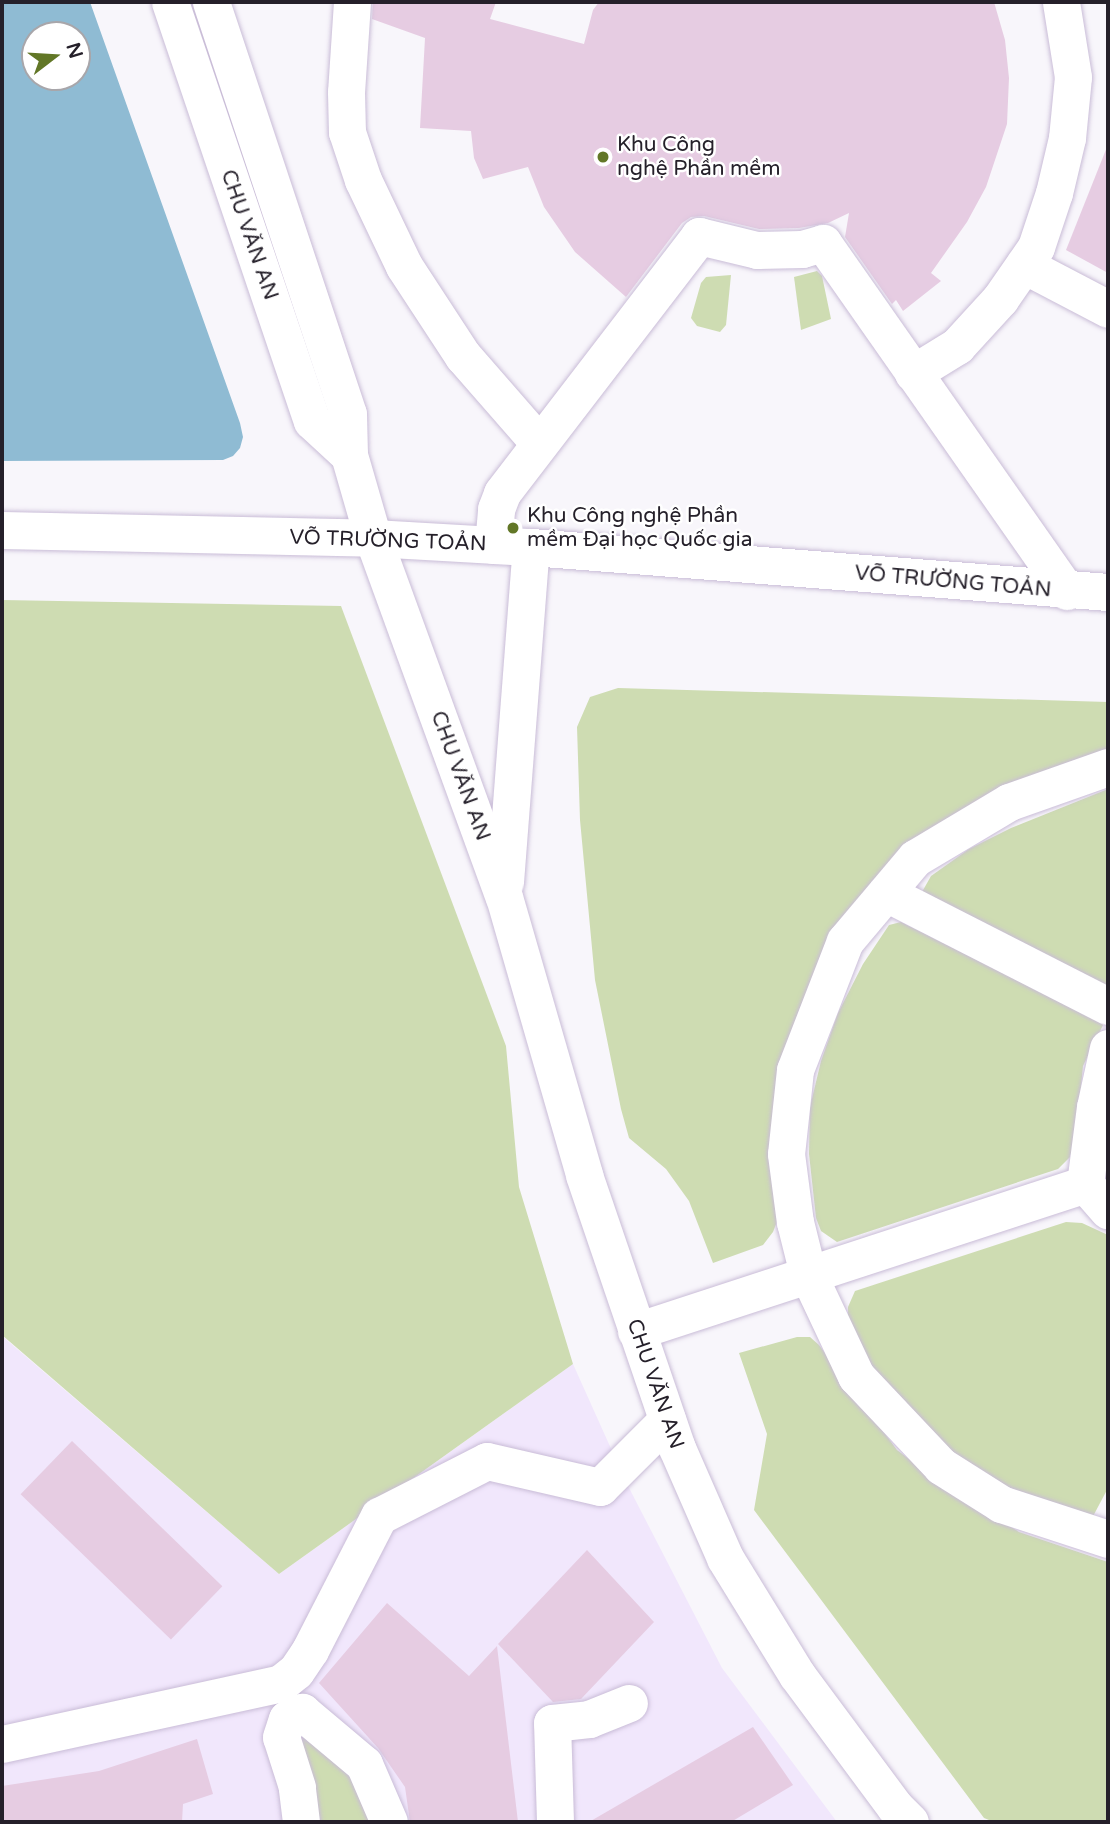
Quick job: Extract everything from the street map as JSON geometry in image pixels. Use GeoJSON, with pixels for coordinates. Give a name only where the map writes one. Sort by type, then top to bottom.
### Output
{"type":"FeatureCollection","features":[{"type":"Feature","properties":{"kind":"street","name":"CHU VĂN AN"},"geometry":{"type":"LineString","coordinates":[[170,2],[312,421],[349,455]]}},
{"type":"Feature","properties":{"kind":"street","name":"CHU VĂN AN"},"geometry":{"type":"LineString","coordinates":[[211,2],[348,414],[349,455],[373,538],[504,897],[584,1175],[667,1420],[725,1558],[797,1675],[895,1807],[910,1822]]}},
{"type":"Feature","properties":{"kind":"street"},"geometry":{"type":"LineString","coordinates":[[352,2],[346,92],[347,132],[363,180],[404,266],[463,356],[539,443]]}},
{"type":"Feature","properties":{"kind":"street"},"geometry":{"type":"LineString","coordinates":[[913,373],[957,346],[1000,299],[1036,247],[1054,193],[1067,138],[1073,77],[1061,2]]}},
{"type":"Feature","properties":{"kind":"street"},"geometry":{"type":"LineString","coordinates":[[492,545],[496,509],[502,493],[699,236],[732,246],[767,250],[802,249],[823,243],[1067,592]]}},
{"type":"Feature","properties":{"kind":"street"},"geometry":{"type":"LineString","coordinates":[[1024,265],[1108,309]]}},
{"type":"Feature","properties":{"kind":"street","name":"VÕ TRƯỜNG TOẢN"},"geometry":{"type":"LineString","coordinates":[[2,530],[373,538],[531,547],[1067,592],[1108,593]]}},
{"type":"Feature","properties":{"kind":"street","name":"CHU VĂN AN"},"geometry":{"type":"LineString","coordinates":[[504,897],[531,547]]}},
{"type":"Feature","properties":{"kind":"street"},"geometry":{"type":"LineString","coordinates":[[1106,1533],[1001,1504],[941,1466],[856,1376],[808,1275],[795,1222],[786,1154],[795,1070],[845,941],[915,858],[1009,802],[1108,768]]}},
{"type":"Feature","properties":{"kind":"street"},"geometry":{"type":"LineString","coordinates":[[886,893],[1108,1006]]}},
{"type":"Feature","properties":{"kind":"street"},"geometry":{"type":"LineString","coordinates":[[636,1331],[808,1275],[1097,1197],[1095,1107],[1108,1048]]}},
{"type":"Feature","properties":{"kind":"street"},"geometry":{"type":"LineString","coordinates":[[2,1744],[281,1683],[296,1671],[320,1632],[379,1516],[487,1461],[600,1486],[667,1420]]}},
{"type":"Feature","properties":{"kind":"street"},"geometry":{"type":"LineString","coordinates":[[242,1692],[288,1719]]}},
{"type":"Feature","properties":{"kind":"street"},"geometry":{"type":"LineString","coordinates":[[555,1822],[550,1713],[589,1719],[629,1703]]}},
{"type":"Feature","properties":{"kind":"street"},"geometry":{"type":"LineString","coordinates":[[300,1822],[297,1787],[281,1737],[288,1719],[302,1712],[364,1764],[389,1822]]}},
{"type":"Feature","properties":{"kind":"shaded area"},"geometry":{"type":"Polygon","coordinates":[[[2,1336],[279,1574],[573,1364],[626,1482],[722,1668],[837,1822],[2,1822],[2,1336]]]}},
{"type":"Feature","properties":{"kind":"green space"},"geometry":{"type":"Polygon","coordinates":[[[817,271],[822,276],[831,319],[801,330],[794,277],[817,271]]]}},
{"type":"Feature","properties":{"kind":"green space"},"geometry":{"type":"Polygon","coordinates":[[[731,275],[726,325],[720,332],[697,326],[691,318],[701,283],[706,277],[731,275]]]}},
{"type":"Feature","properties":{"kind":"green space"},"geometry":{"type":"Polygon","coordinates":[[[2,600],[341,606],[506,1046],[519,1187],[573,1364],[279,1574],[2,1335],[2,600]]]}},
{"type":"Feature","properties":{"kind":"green space"},"geometry":{"type":"Polygon","coordinates":[[[618,688],[1108,702],[1108,753],[1013,787],[836,941],[780,1214],[773,1232],[763,1245],[713,1263],[689,1201],[666,1169],[629,1138],[595,980],[580,820],[577,727],[590,697],[618,688]]]}},
{"type":"Feature","properties":{"kind":"green space"},"geometry":{"type":"Polygon","coordinates":[[[1108,789],[1108,988],[922,892],[931,876],[969,849],[1011,828],[1108,789]]]}},
{"type":"Feature","properties":{"kind":"green space"},"geometry":{"type":"Polygon","coordinates":[[[901,922],[1104,1023],[1083,1066],[1076,1137],[1070,1157],[1058,1169],[837,1242],[821,1231],[816,1218],[809,1154],[810,1107],[821,1061],[838,1013],[863,964],[889,925],[901,922]]]}},
{"type":"Feature","properties":{"kind":"green space"},"geometry":{"type":"Polygon","coordinates":[[[1066,1222],[1082,1223],[1108,1235],[1108,1488],[1091,1520],[1001,1486],[970,1467],[931,1435],[872,1371],[848,1319],[848,1307],[855,1291],[1066,1222]]]}},
{"type":"Feature","properties":{"kind":"green space"},"geometry":{"type":"Polygon","coordinates":[[[797,1337],[810,1337],[819,1345],[897,1450],[930,1475],[1019,1532],[1108,1562],[1108,1822],[994,1822],[984,1818],[754,1510],[767,1434],[739,1353],[797,1337]]]}},
{"type":"Feature","properties":{"kind":"green space"},"geometry":{"type":"Polygon","coordinates":[[[290,1725],[359,1766],[383,1822],[308,1822],[290,1725]]]}},
{"type":"Feature","properties":{"kind":"water"},"geometry":{"type":"Polygon","coordinates":[[[2,2],[90,2],[240,423],[243,437],[240,448],[233,456],[223,460],[2,461],[2,2]]]}},
{"type":"Feature","properties":{"kind":"building","name":"Khu Công nghệ Phần mềm"},"geometry":{"type":"Polygon","coordinates":[[[373,2],[496,2],[490,19],[584,44],[593,10],[599,2],[994,2],[1005,40],[1009,78],[1007,124],[986,187],[967,222],[931,273],[941,281],[903,311],[896,300],[892,304],[845,237],[849,213],[828,223],[799,228],[759,229],[704,216],[691,217],[682,223],[626,297],[575,252],[544,207],[528,167],[483,179],[474,158],[471,131],[420,128],[425,38],[372,19],[373,2]]]}},
{"type":"Feature","properties":{"kind":"building"},"geometry":{"type":"Polygon","coordinates":[[[1108,147],[1108,273],[1066,250],[1108,147]]]}},
{"type":"Feature","properties":{"kind":"building"},"geometry":{"type":"Polygon","coordinates":[[[72,1441],[222,1586],[171,1639],[21,1494],[72,1441]]]}},
{"type":"Feature","properties":{"kind":"building"},"geometry":{"type":"Polygon","coordinates":[[[587,1550],[654,1622],[581,1699],[553,1702],[498,1644],[587,1550]]]}},
{"type":"Feature","properties":{"kind":"building"},"geometry":{"type":"Polygon","coordinates":[[[387,1603],[469,1676],[497,1646],[518,1822],[410,1822],[405,1787],[378,1748],[319,1683],[387,1603]]]}},
{"type":"Feature","properties":{"kind":"building"},"geometry":{"type":"Polygon","coordinates":[[[753,1727],[793,1785],[731,1822],[589,1822],[753,1727]]]}},
{"type":"Feature","properties":{"kind":"building"},"geometry":{"type":"Polygon","coordinates":[[[197,1739],[213,1794],[183,1804],[182,1822],[2,1822],[2,1786],[99,1771],[197,1739]]]}},
{"type":"Feature","properties":{"kind":"place","name":"Khu Công nghệ Phần mềm"},"geometry":{"type":"Point","coordinates":[603,157]}},
{"type":"Feature","properties":{"kind":"place","name":"Khu Công nghệ Phần mềm Đại học Quốc gia"},"geometry":{"type":"Point","coordinates":[513,528]}}]}
